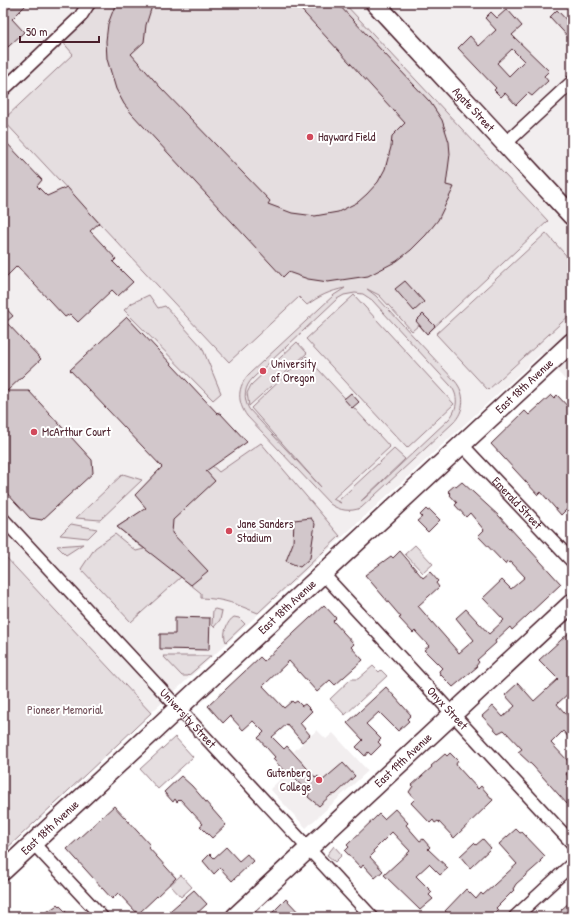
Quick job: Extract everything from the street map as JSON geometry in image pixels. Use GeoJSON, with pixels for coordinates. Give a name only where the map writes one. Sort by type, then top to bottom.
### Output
{"type":"FeatureCollection","features":[{"type":"Feature","properties":{"kind":"street"},"geometry":{"type":"LineString","coordinates":[[3,90],[80,17],[89,3]]}},
{"type":"Feature","properties":{"kind":"street","name":"Agate Street"},"geometry":{"type":"LineString","coordinates":[[375,3],[572,216]]}},
{"type":"Feature","properties":{"kind":"street"},"geometry":{"type":"LineString","coordinates":[[505,144],[572,82]]}},
{"type":"Feature","properties":{"kind":"street","name":"East 18th Avenue"},"geometry":{"type":"LineString","coordinates":[[3,871],[572,342]]}},
{"type":"Feature","properties":{"kind":"street","name":"Emerald Street"},"geometry":{"type":"LineString","coordinates":[[462,445],[572,561]]}},
{"type":"Feature","properties":{"kind":"street","name":"University Street"},"geometry":{"type":"LineString","coordinates":[[3,519],[372,917]]}},
{"type":"Feature","properties":{"kind":"street","name":"Onyx Street"},"geometry":{"type":"LineString","coordinates":[[323,574],[572,843]]}},
{"type":"Feature","properties":{"kind":"street","name":"East 19th Avenue"},"geometry":{"type":"LineString","coordinates":[[235,917],[572,603]]}},
{"type":"Feature","properties":{"kind":"street"},"geometry":{"type":"LineString","coordinates":[[33,843],[102,917]]}},
{"type":"Feature","properties":{"kind":"street"},"geometry":{"type":"LineString","coordinates":[[515,917],[572,864]]}},
{"type":"Feature","properties":{"kind":"shaded area","name":"University of Oregon"},"geometry":{"type":"Polygon","coordinates":[[[3,3],[572,3],[572,387],[541,354],[151,713],[3,553],[3,3]]]}},
{"type":"Feature","properties":{"kind":"shaded area","name":"Gutenberg College"},"geometry":{"type":"Polygon","coordinates":[[[317,730],[326,739],[333,733],[368,771],[306,828],[270,789],[301,760],[294,751],[317,730]]]}},
{"type":"Feature","properties":{"kind":"green space","name":"Hayward Field"},"geometry":{"type":"Polygon","coordinates":[[[100,3],[344,3],[548,221],[427,334],[419,325],[412,331],[379,295],[367,289],[376,296],[455,381],[461,391],[463,402],[460,413],[453,423],[361,508],[345,510],[330,504],[247,416],[240,400],[240,389],[249,374],[334,295],[345,288],[325,294],[307,305],[299,297],[229,362],[3,120],[73,54],[61,40],[100,3]],[[355,293],[344,295],[337,299],[250,381],[245,393],[249,409],[321,487],[251,408],[306,356],[390,447],[333,499],[341,503],[338,501],[394,449],[405,459],[361,501],[365,498],[449,419],[456,406],[455,393],[450,385],[372,300],[363,294],[355,293]]]}},
{"type":"Feature","properties":{"kind":"green space"},"geometry":{"type":"Polygon","coordinates":[[[546,233],[572,262],[572,313],[488,390],[436,334],[546,233]]]}},
{"type":"Feature","properties":{"kind":"green space"},"geometry":{"type":"Polygon","coordinates":[[[149,295],[158,308],[165,306],[202,347],[221,393],[213,400],[124,310],[132,303],[149,295]]]}},
{"type":"Feature","properties":{"kind":"green space"},"geometry":{"type":"Polygon","coordinates":[[[354,295],[454,404],[407,448],[306,339],[354,295]]]}},
{"type":"Feature","properties":{"kind":"green space"},"geometry":{"type":"Polygon","coordinates":[[[297,342],[307,353],[249,406],[247,393],[251,385],[297,342]]]}},
{"type":"Feature","properties":{"kind":"green space","name":"Jane Sanders Stadium"},"geometry":{"type":"Polygon","coordinates":[[[261,443],[340,536],[258,613],[224,601],[201,598],[201,593],[181,577],[131,622],[81,569],[95,548],[115,534],[136,551],[144,549],[117,527],[193,478],[209,463],[219,472],[261,443]]]}},
{"type":"Feature","properties":{"kind":"green space"},"geometry":{"type":"Polygon","coordinates":[[[123,474],[142,480],[100,520],[76,518],[123,474]]]}},
{"type":"Feature","properties":{"kind":"green space"},"geometry":{"type":"Polygon","coordinates":[[[71,524],[97,529],[88,538],[60,535],[71,524]]]}},
{"type":"Feature","properties":{"kind":"green space"},"geometry":{"type":"Polygon","coordinates":[[[83,544],[66,555],[57,546],[83,544]]]}},
{"type":"Feature","properties":{"kind":"green space"},"geometry":{"type":"Polygon","coordinates":[[[415,545],[433,564],[423,573],[405,554],[415,545]]]}},
{"type":"Feature","properties":{"kind":"green space","name":"Pioneer Memorial"},"geometry":{"type":"Polygon","coordinates":[[[3,554],[151,713],[3,852],[3,554]]]}},
{"type":"Feature","properties":{"kind":"green space"},"geometry":{"type":"Polygon","coordinates":[[[215,609],[222,611],[220,620],[214,627],[212,625],[213,610],[215,609]]]}},
{"type":"Feature","properties":{"kind":"green space"},"geometry":{"type":"Polygon","coordinates":[[[234,617],[239,618],[245,624],[226,642],[226,628],[229,621],[234,617]]]}},
{"type":"Feature","properties":{"kind":"green space"},"geometry":{"type":"Polygon","coordinates":[[[163,656],[211,656],[188,676],[182,676],[163,656]]]}},
{"type":"Feature","properties":{"kind":"green space"},"geometry":{"type":"Polygon","coordinates":[[[373,666],[379,672],[381,670],[387,676],[345,715],[330,699],[351,679],[358,679],[373,666]]]}},
{"type":"Feature","properties":{"kind":"green space"},"geometry":{"type":"Polygon","coordinates":[[[175,737],[193,757],[158,789],[140,769],[175,737]]]}},
{"type":"Feature","properties":{"kind":"green space"},"geometry":{"type":"Polygon","coordinates":[[[334,846],[342,855],[335,862],[327,855],[334,846]]]}},
{"type":"Feature","properties":{"kind":"green space"},"geometry":{"type":"Polygon","coordinates":[[[181,875],[192,887],[181,897],[170,885],[181,875]]]}},
{"type":"Feature","properties":{"kind":"building"},"geometry":{"type":"Polygon","coordinates":[[[3,3],[28,3],[12,19],[24,32],[8,47],[3,42],[3,3]]]}},
{"type":"Feature","properties":{"kind":"building","name":"Hayward Field"},"geometry":{"type":"Polygon","coordinates":[[[116,3],[153,3],[146,25],[144,42],[131,54],[160,87],[270,201],[268,204],[292,213],[315,216],[338,212],[358,202],[367,194],[378,182],[385,169],[391,147],[392,136],[405,123],[295,3],[337,3],[430,102],[442,120],[449,142],[450,154],[446,185],[454,187],[438,220],[411,250],[397,261],[368,276],[328,282],[308,279],[288,272],[283,277],[124,104],[116,89],[107,59],[106,41],[108,24],[116,3]]]}},
{"type":"Feature","properties":{"kind":"building"},"geometry":{"type":"Polygon","coordinates":[[[507,9],[522,26],[512,35],[549,71],[544,76],[548,81],[532,96],[528,93],[516,105],[505,93],[501,97],[494,90],[496,88],[458,48],[470,36],[479,46],[496,30],[485,18],[491,12],[497,18],[507,9]],[[512,49],[497,63],[509,76],[524,61],[512,49]]]}},
{"type":"Feature","properties":{"kind":"building"},"geometry":{"type":"Polygon","coordinates":[[[557,10],[572,26],[572,41],[550,17],[557,10]]]}},
{"type":"Feature","properties":{"kind":"building"},"geometry":{"type":"Polygon","coordinates":[[[3,139],[42,180],[37,186],[47,196],[67,187],[99,223],[90,231],[116,259],[113,262],[133,282],[118,296],[112,290],[78,322],[70,314],[65,317],[17,266],[3,280],[3,139]]]}},
{"type":"Feature","properties":{"kind":"building"},"geometry":{"type":"Polygon","coordinates":[[[405,281],[424,302],[414,311],[395,289],[405,281]]]}},
{"type":"Feature","properties":{"kind":"building","name":"McArthur Court"},"geometry":{"type":"Polygon","coordinates":[[[3,305],[13,316],[6,322],[41,359],[7,391],[29,391],[92,460],[93,473],[42,520],[30,518],[3,489],[3,305]]]}},
{"type":"Feature","properties":{"kind":"building"},"geometry":{"type":"Polygon","coordinates":[[[423,314],[435,326],[427,334],[416,321],[423,314]]]}},
{"type":"Feature","properties":{"kind":"building"},"geometry":{"type":"Polygon","coordinates":[[[127,317],[218,414],[220,413],[247,442],[206,471],[215,481],[173,520],[172,533],[208,571],[191,585],[117,527],[146,508],[135,495],[162,467],[70,370],[127,317]]]}},
{"type":"Feature","properties":{"kind":"building"},"geometry":{"type":"Polygon","coordinates":[[[351,393],[359,402],[352,408],[344,399],[351,393]]]}},
{"type":"Feature","properties":{"kind":"building"},"geometry":{"type":"Polygon","coordinates":[[[551,395],[554,398],[557,395],[572,411],[572,504],[561,515],[541,492],[538,495],[491,444],[525,411],[529,415],[551,395]]]}},
{"type":"Feature","properties":{"kind":"building"},"geometry":{"type":"Polygon","coordinates":[[[462,482],[499,516],[561,584],[512,630],[510,627],[495,641],[496,643],[477,660],[479,662],[476,666],[477,667],[453,687],[440,674],[439,671],[442,668],[424,650],[429,646],[415,631],[413,633],[399,618],[401,617],[365,575],[391,556],[393,558],[400,551],[423,578],[430,572],[438,581],[436,583],[439,587],[418,606],[459,653],[474,640],[456,618],[466,609],[489,634],[504,620],[483,598],[502,580],[511,589],[525,577],[511,562],[509,563],[507,561],[505,564],[478,536],[484,530],[470,513],[466,517],[455,505],[457,503],[448,491],[455,485],[456,487],[462,482]]]}},
{"type":"Feature","properties":{"kind":"building"},"geometry":{"type":"Polygon","coordinates":[[[426,509],[428,511],[430,510],[440,520],[428,532],[417,521],[422,517],[420,515],[426,509]]]}},
{"type":"Feature","properties":{"kind":"building"},"geometry":{"type":"Polygon","coordinates":[[[311,518],[315,524],[310,558],[300,567],[286,561],[293,543],[294,520],[311,518]]]}},
{"type":"Feature","properties":{"kind":"building"},"geometry":{"type":"Polygon","coordinates":[[[324,605],[336,618],[333,621],[354,644],[351,647],[363,660],[335,685],[330,680],[317,692],[289,661],[263,686],[284,708],[292,701],[294,703],[297,701],[302,706],[305,704],[312,711],[300,723],[310,735],[302,742],[287,724],[272,737],[284,749],[287,746],[316,778],[318,776],[322,781],[343,763],[355,776],[336,794],[331,795],[319,806],[308,797],[309,794],[287,770],[285,772],[273,759],[275,757],[258,738],[264,732],[253,721],[243,730],[230,716],[223,723],[208,706],[260,657],[264,661],[324,605]]]}},
{"type":"Feature","properties":{"kind":"building"},"geometry":{"type":"Polygon","coordinates":[[[175,617],[210,618],[209,650],[160,649],[160,634],[175,634],[175,617]]]}},
{"type":"Feature","properties":{"kind":"building"},"geometry":{"type":"Polygon","coordinates":[[[572,630],[572,690],[557,704],[572,721],[572,741],[563,731],[551,743],[570,763],[567,766],[570,770],[566,774],[572,781],[572,799],[567,804],[533,766],[518,752],[522,749],[504,730],[498,733],[482,716],[493,706],[503,717],[515,706],[505,695],[518,683],[534,701],[558,679],[539,660],[572,630]]]}},
{"type":"Feature","properties":{"kind":"building"},"geometry":{"type":"Polygon","coordinates":[[[386,687],[411,715],[407,719],[409,721],[398,731],[379,712],[366,724],[381,739],[378,742],[381,745],[371,755],[368,752],[365,756],[356,747],[363,740],[347,723],[386,687]]]}},
{"type":"Feature","properties":{"kind":"building"},"geometry":{"type":"Polygon","coordinates":[[[450,753],[458,761],[456,764],[457,766],[478,789],[481,786],[493,800],[454,838],[438,821],[435,823],[433,820],[430,823],[411,803],[415,799],[409,792],[413,786],[412,785],[432,767],[431,766],[445,754],[447,756],[450,753]]]}},
{"type":"Feature","properties":{"kind":"building"},"geometry":{"type":"Polygon","coordinates":[[[181,776],[192,786],[226,825],[212,838],[200,826],[203,824],[180,799],[177,802],[175,799],[173,802],[164,792],[181,776]]]}},
{"type":"Feature","properties":{"kind":"building"},"geometry":{"type":"Polygon","coordinates":[[[114,806],[150,845],[148,847],[176,878],[138,914],[118,893],[112,899],[67,849],[114,806]]]}},
{"type":"Feature","properties":{"kind":"building"},"geometry":{"type":"Polygon","coordinates":[[[395,809],[408,823],[406,825],[420,841],[423,839],[430,847],[428,849],[448,868],[440,875],[429,864],[416,876],[432,892],[429,895],[433,899],[420,910],[384,875],[410,851],[392,832],[373,851],[374,853],[370,857],[383,871],[375,878],[363,865],[361,868],[345,851],[349,847],[347,845],[379,814],[384,819],[395,809]]]}},
{"type":"Feature","properties":{"kind":"building"},"geometry":{"type":"Polygon","coordinates":[[[516,829],[520,833],[522,832],[545,856],[540,861],[541,862],[516,884],[513,889],[514,890],[496,908],[498,910],[490,917],[451,917],[445,911],[466,889],[476,899],[481,893],[483,895],[517,864],[499,844],[516,829]]]}},
{"type":"Feature","properties":{"kind":"building"},"geometry":{"type":"Polygon","coordinates":[[[483,839],[491,848],[470,868],[460,856],[474,843],[476,845],[483,839]]]}},
{"type":"Feature","properties":{"kind":"building"},"geometry":{"type":"Polygon","coordinates":[[[226,847],[239,861],[247,854],[253,861],[232,881],[220,868],[214,874],[203,861],[210,854],[214,858],[226,847]]]}},
{"type":"Feature","properties":{"kind":"building"},"geometry":{"type":"Polygon","coordinates":[[[194,890],[207,904],[193,917],[163,917],[194,890]]]}},
{"type":"Feature","properties":{"kind":"building"},"geometry":{"type":"Polygon","coordinates":[[[286,899],[303,917],[268,917],[286,899]]]}},
{"type":"Feature","properties":{"kind":"building"},"geometry":{"type":"Polygon","coordinates":[[[572,900],[572,917],[567,917],[561,910],[572,900]]]}},
{"type":"Feature","properties":{"kind":"building"},"geometry":{"type":"Polygon","coordinates":[[[58,904],[71,917],[39,917],[56,906],[58,904]]]}},
{"type":"Feature","properties":{"kind":"place","name":"Hayward Field"},"geometry":{"type":"Point","coordinates":[310,137]}},
{"type":"Feature","properties":{"kind":"place","name":"University of Oregon"},"geometry":{"type":"Point","coordinates":[263,371]}},
{"type":"Feature","properties":{"kind":"place","name":"McArthur Court"},"geometry":{"type":"Point","coordinates":[34,432]}},
{"type":"Feature","properties":{"kind":"place","name":"Jane Sanders Stadium"},"geometry":{"type":"Point","coordinates":[229,531]}},
{"type":"Feature","properties":{"kind":"place","name":"Gutenberg College"},"geometry":{"type":"Point","coordinates":[319,780]}}]}
